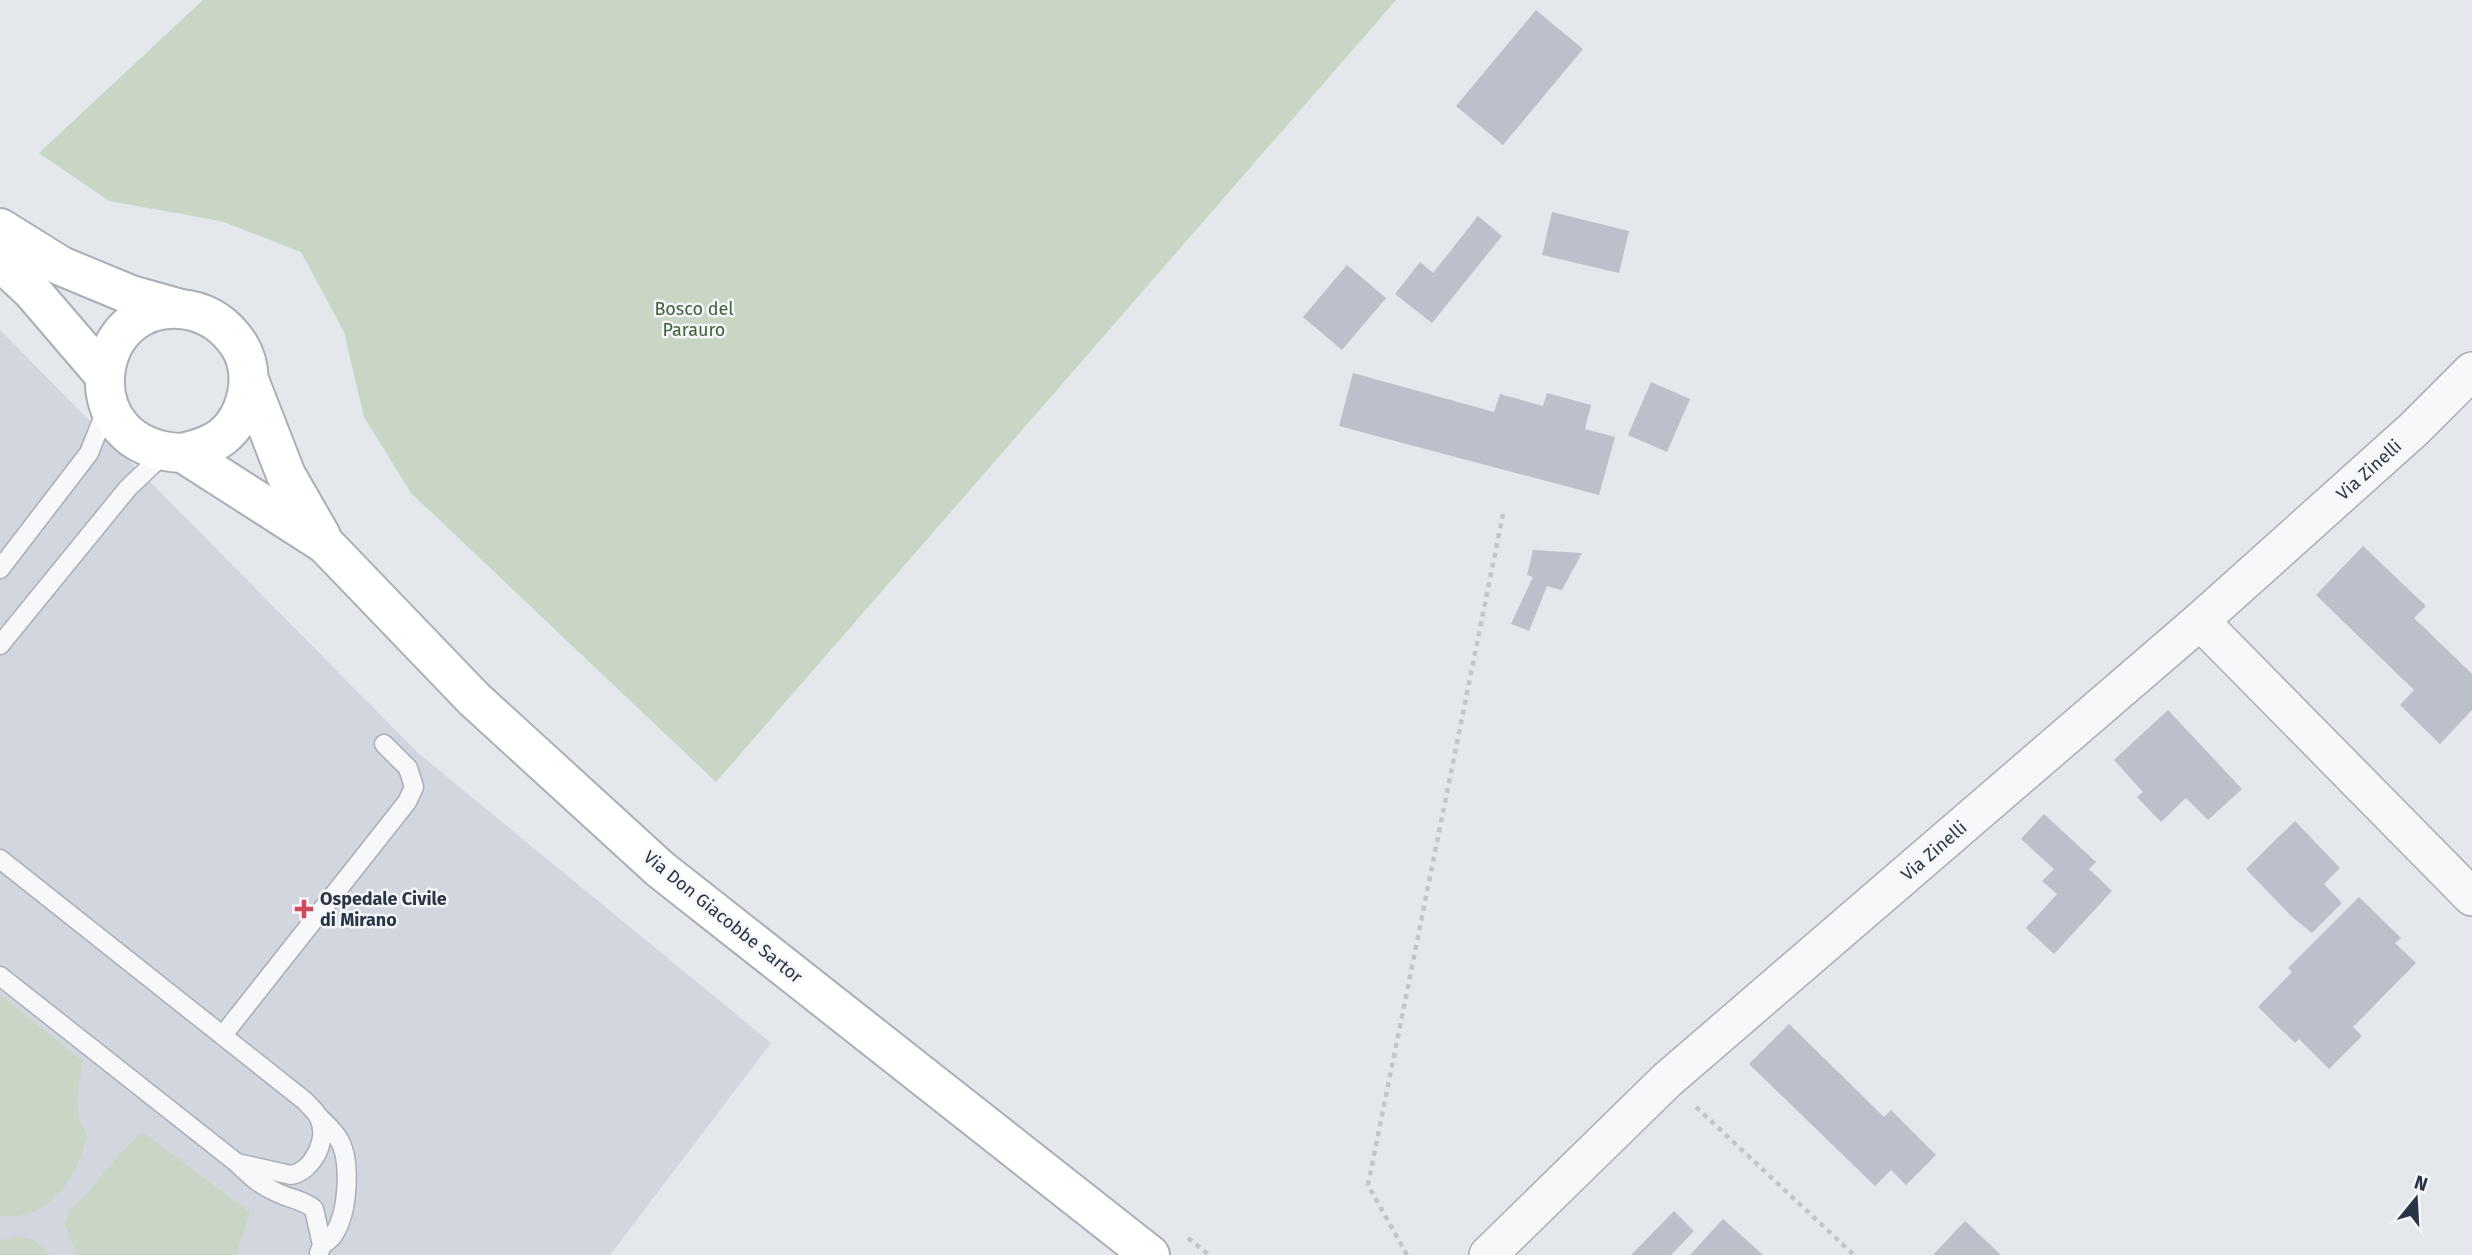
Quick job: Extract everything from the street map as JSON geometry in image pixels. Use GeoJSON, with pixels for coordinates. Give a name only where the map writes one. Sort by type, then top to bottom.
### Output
{"type":"FeatureCollection","features":[{"type":"Feature","properties":{"kind":"main road","name":"Via Don Giacobbe Sartor"},"geometry":{"type":"LineString","coordinates":[[0,228],[61,266],[131,295],[198,312],[211,318],[234,338],[242,350],[249,380],[286,475],[325,544],[474,699],[660,869],[1150,1255]]}},
{"type":"Feature","properties":{"kind":"main road","name":"Via Don Giacobbe Sartor"},"geometry":{"type":"LineString","coordinates":[[0,261],[32,291],[106,390],[117,422],[131,436],[148,447],[175,452],[325,544]]}},
{"type":"Feature","properties":{"kind":"main road","name":"Via Don Giacobbe Sartor"},"geometry":{"type":"LineString","coordinates":[[106,390],[114,344],[124,331],[151,313],[166,309],[183,309]]}},
{"type":"Feature","properties":{"kind":"main road"},"geometry":{"type":"LineString","coordinates":[[175,452],[204,447],[222,436],[237,420],[246,401],[249,380]]}},
{"type":"Feature","properties":{"kind":"street","name":"Via Zinelli"},"geometry":{"type":"LineString","coordinates":[[1489,1255],[1667,1080],[2200,621],[2414,429],[2472,371]]}},
{"type":"Feature","properties":{"kind":"street"},"geometry":{"type":"LineString","coordinates":[[2200,621],[2472,897]]}},
{"type":"Feature","properties":{"kind":"lane"},"geometry":{"type":"LineString","coordinates":[[0,569],[89,453],[106,390]]}},
{"type":"Feature","properties":{"kind":"lane"},"geometry":{"type":"LineString","coordinates":[[0,646],[128,488],[175,452]]}},
{"type":"Feature","properties":{"kind":"lane"},"geometry":{"type":"LineString","coordinates":[[223,1035],[407,802],[414,787],[408,768],[384,744]]}},
{"type":"Feature","properties":{"kind":"lane"},"geometry":{"type":"LineString","coordinates":[[1,859],[305,1101],[340,1140],[345,1163],[344,1210],[333,1236],[320,1250]]}},
{"type":"Feature","properties":{"kind":"lane"},"geometry":{"type":"LineString","coordinates":[[0,976],[237,1163],[255,1181],[279,1194],[310,1205],[317,1215],[320,1250]]}},
{"type":"Feature","properties":{"kind":"lane"},"geometry":{"type":"LineString","coordinates":[[237,1163],[279,1174],[299,1174],[314,1160],[321,1134],[319,1117]]}},
{"type":"Feature","properties":{"kind":"path"},"geometry":{"type":"LineString","coordinates":[[1407,1255],[1368,1185],[1503,514]]}},
{"type":"Feature","properties":{"kind":"path"},"geometry":{"type":"LineString","coordinates":[[1667,1080],[1854,1255]]}},
{"type":"Feature","properties":{"kind":"path"},"geometry":{"type":"LineString","coordinates":[[1187,1238],[1209,1255]]}},
{"type":"Feature","properties":{"kind":"shaded area","name":"Ospedale Civile di Mirano"},"geometry":{"type":"Polygon","coordinates":[[[0,330],[418,753],[771,1043],[610,1255],[0,1255],[0,330]]]}},
{"type":"Feature","properties":{"kind":"green space","name":"Bosco del Parauro"},"geometry":{"type":"Polygon","coordinates":[[[203,0],[1396,0],[716,782],[411,493],[364,417],[344,332],[301,252],[221,221],[109,201],[39,153],[203,0]]]}},
{"type":"Feature","properties":{"kind":"green space"},"geometry":{"type":"Polygon","coordinates":[[[0,995],[83,1061],[78,1108],[87,1136],[79,1161],[66,1185],[47,1204],[36,1211],[17,1216],[0,1216],[0,995]]]}},
{"type":"Feature","properties":{"kind":"green space"},"geometry":{"type":"Polygon","coordinates":[[[142,1132],[250,1212],[236,1255],[78,1255],[65,1225],[69,1211],[142,1132]]]}},
{"type":"Feature","properties":{"kind":"green space"},"geometry":{"type":"Polygon","coordinates":[[[18,1236],[35,1241],[50,1255],[0,1255],[0,1241],[18,1236]]]}},
{"type":"Feature","properties":{"kind":"building"},"geometry":{"type":"Polygon","coordinates":[[[1536,10],[1583,49],[1503,145],[1456,106],[1536,10]]]}},
{"type":"Feature","properties":{"kind":"building"},"geometry":{"type":"Polygon","coordinates":[[[1552,212],[1629,231],[1619,273],[1542,255],[1552,212]]]}},
{"type":"Feature","properties":{"kind":"building"},"geometry":{"type":"Polygon","coordinates":[[[1478,216],[1502,236],[1432,323],[1395,294],[1420,262],[1433,273],[1478,216]]]}},
{"type":"Feature","properties":{"kind":"building"},"geometry":{"type":"Polygon","coordinates":[[[1347,265],[1386,298],[1342,350],[1303,317],[1347,265]]]}},
{"type":"Feature","properties":{"kind":"building"},"geometry":{"type":"Polygon","coordinates":[[[1353,373],[1494,412],[1500,394],[1543,406],[1547,393],[1591,405],[1585,429],[1615,437],[1599,495],[1339,426],[1353,373]]]}},
{"type":"Feature","properties":{"kind":"building"},"geometry":{"type":"Polygon","coordinates":[[[1651,382],[1690,399],[1667,452],[1628,435],[1651,382]]]}},
{"type":"Feature","properties":{"kind":"building"},"geometry":{"type":"Polygon","coordinates":[[[2363,546],[2426,606],[2414,618],[2472,674],[2472,710],[2440,744],[2400,705],[2414,690],[2316,595],[2363,546]]]}},
{"type":"Feature","properties":{"kind":"building"},"geometry":{"type":"Polygon","coordinates":[[[1533,550],[1582,553],[1562,590],[1547,586],[1529,631],[1511,624],[1533,577],[1527,575],[1533,550]]]}},
{"type":"Feature","properties":{"kind":"building"},"geometry":{"type":"Polygon","coordinates":[[[2168,710],[2242,789],[2208,820],[2186,798],[2161,822],[2137,797],[2143,792],[2114,760],[2168,710]]]}},
{"type":"Feature","properties":{"kind":"building"},"geometry":{"type":"Polygon","coordinates":[[[2044,814],[2096,862],[2089,869],[2112,891],[2054,954],[2026,928],[2057,894],[2042,881],[2054,869],[2021,839],[2044,814]]]}},
{"type":"Feature","properties":{"kind":"building"},"geometry":{"type":"Polygon","coordinates":[[[2295,821],[2340,868],[2324,884],[2342,903],[2312,933],[2291,916],[2246,869],[2295,821]]]}},
{"type":"Feature","properties":{"kind":"building"},"geometry":{"type":"Polygon","coordinates":[[[2359,897],[2401,938],[2395,943],[2416,963],[2353,1027],[2362,1036],[2329,1069],[2299,1039],[2295,1043],[2258,1007],[2292,972],[2288,968],[2359,897]]]}},
{"type":"Feature","properties":{"kind":"building"},"geometry":{"type":"Polygon","coordinates":[[[1789,1024],[1884,1117],[1891,1110],[1936,1155],[1906,1185],[1891,1170],[1875,1186],[1749,1064],[1789,1024]]]}},
{"type":"Feature","properties":{"kind":"building"},"geometry":{"type":"Polygon","coordinates":[[[1674,1211],[1694,1231],[1671,1255],[1631,1255],[1674,1211]]]}},
{"type":"Feature","properties":{"kind":"building"},"geometry":{"type":"Polygon","coordinates":[[[1723,1219],[1763,1255],[1690,1255],[1723,1219]]]}},
{"type":"Feature","properties":{"kind":"building"},"geometry":{"type":"Polygon","coordinates":[[[1965,1221],[2001,1255],[1933,1255],[1965,1221]]]}},
{"type":"Feature","properties":{"kind":"place","name":"Ospedale Civile di Mirano"},"geometry":{"type":"Point","coordinates":[304,909]}}]}
